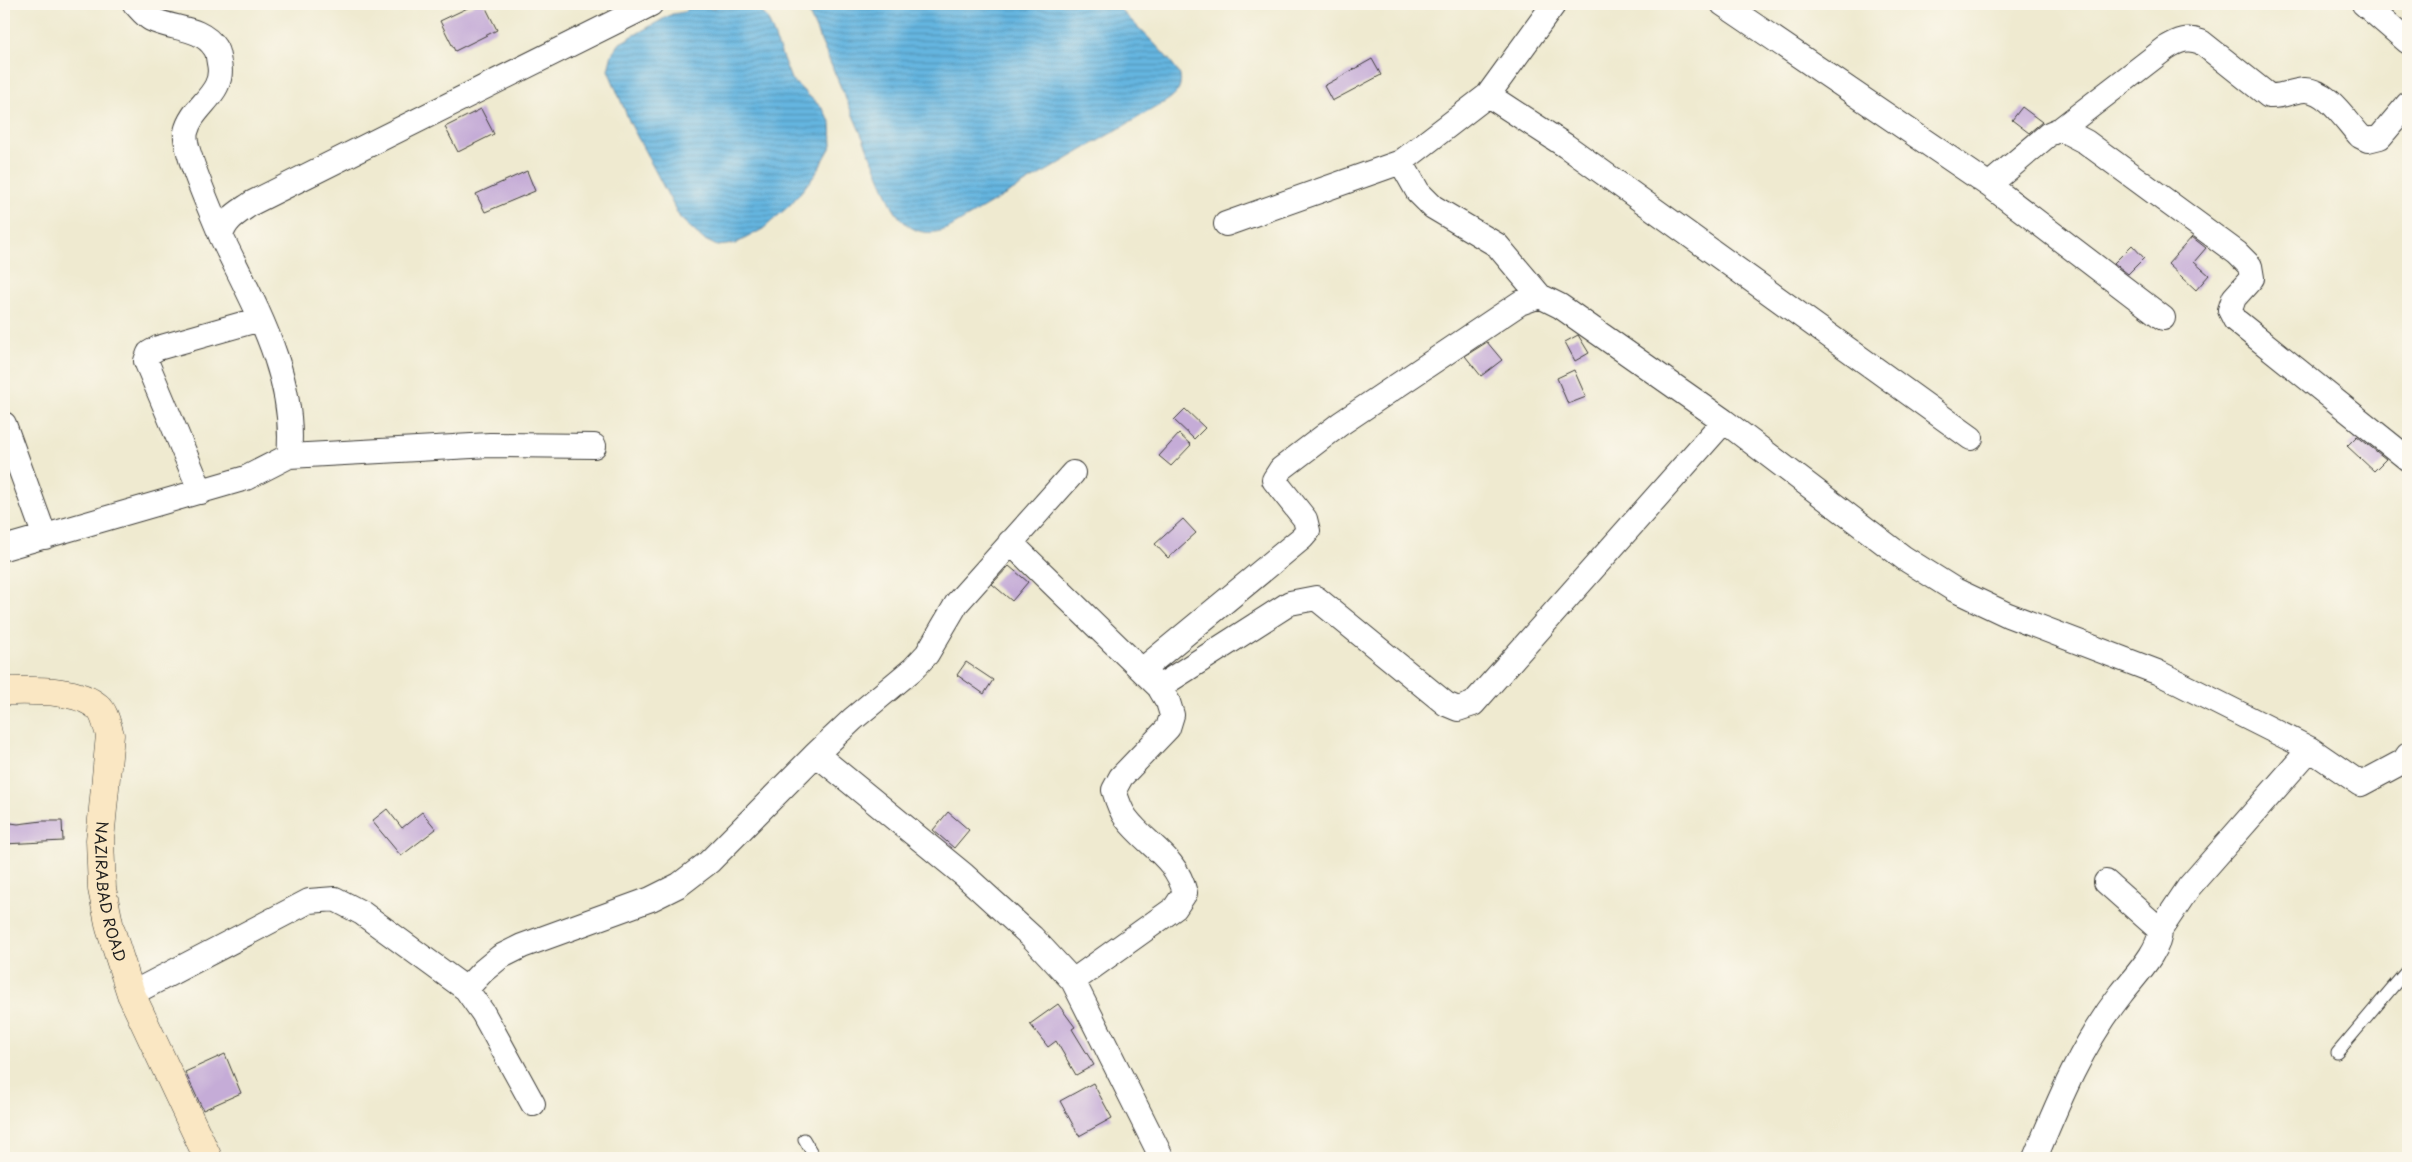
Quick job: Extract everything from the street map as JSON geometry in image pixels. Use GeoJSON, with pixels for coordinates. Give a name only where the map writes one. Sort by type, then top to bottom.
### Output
{"type":"FeatureCollection","features":[{"type":"Feature","properties":{"kind":"main road","name":"NAZIRABAD ROAD"},"geometry":{"type":"LineString","coordinates":[[4,691],[35,691],[82,696],[99,708],[106,720],[110,735],[100,840],[102,889],[110,928],[131,994],[208,1158]]}},
{"type":"Feature","properties":{"kind":"street"},"geometry":{"type":"LineString","coordinates":[[135,4],[148,18],[165,25],[205,36],[216,50],[221,70],[217,86],[190,120],[185,134],[191,158],[221,236],[276,354],[288,400],[291,440],[289,456]]}},
{"type":"Feature","properties":{"kind":"street"},"geometry":{"type":"LineString","coordinates":[[221,236],[223,226],[230,218],[252,203],[651,4]]}},
{"type":"Feature","properties":{"kind":"street"},"geometry":{"type":"LineString","coordinates":[[1723,4],[1989,186],[2162,318]]}},
{"type":"Feature","properties":{"kind":"street"},"geometry":{"type":"LineString","coordinates":[[2364,4],[2408,42]]}},
{"type":"Feature","properties":{"kind":"street"},"geometry":{"type":"LineString","coordinates":[[1226,224],[1401,162],[1488,95],[1550,6]]}},
{"type":"Feature","properties":{"kind":"street"},"geometry":{"type":"LineString","coordinates":[[1989,186],[2049,134],[2061,129],[2166,48],[2180,40],[2193,39],[2201,42],[2269,96],[2281,97],[2301,90],[2311,90],[2322,95],[2360,136],[2368,140],[2380,137],[2408,104]]}},
{"type":"Feature","properties":{"kind":"street"},"geometry":{"type":"LineString","coordinates":[[1488,95],[1566,146],[1971,438]]}},
{"type":"Feature","properties":{"kind":"street"},"geometry":{"type":"LineString","coordinates":[[2061,129],[2086,142],[2237,253],[2250,266],[2252,278],[2234,298],[2230,310],[2235,320],[2408,458]]}},
{"type":"Feature","properties":{"kind":"street"},"geometry":{"type":"LineString","coordinates":[[1401,162],[1418,192],[1433,207],[1497,245],[1540,296],[1560,306],[1724,421],[1904,558],[1955,590],[2008,614],[2157,672],[2310,749],[2361,784],[2404,761],[2408,755]]}},
{"type":"Feature","properties":{"kind":"street"},"geometry":{"type":"LineString","coordinates":[[1142,670],[1302,538],[1308,530],[1305,519],[1274,480],[1282,469],[1340,424],[1467,337],[1520,303],[1540,296]]}},
{"type":"Feature","properties":{"kind":"street"},"geometry":{"type":"LineString","coordinates":[[200,492],[146,361],[149,353],[158,348],[260,319]]}},
{"type":"Feature","properties":{"kind":"street"},"geometry":{"type":"LineString","coordinates":[[1159,687],[1290,603],[1316,598],[1446,704],[1458,709],[1473,704],[1724,421]]}},
{"type":"Feature","properties":{"kind":"street"},"geometry":{"type":"LineString","coordinates":[[4,424],[45,537]]}},
{"type":"Feature","properties":{"kind":"street"},"geometry":{"type":"LineString","coordinates":[[4,548],[246,478],[289,456],[490,445],[594,446]]}},
{"type":"Feature","properties":{"kind":"street"},"geometry":{"type":"LineString","coordinates":[[466,989],[500,957],[522,946],[612,915],[679,885],[709,862],[816,754],[853,719],[912,670],[927,654],[957,603],[1073,473]]}},
{"type":"Feature","properties":{"kind":"street"},"geometry":{"type":"LineString","coordinates":[[1010,542],[1159,687],[1168,702],[1172,715],[1168,728],[1121,777],[1114,790],[1119,806],[1127,819],[1176,869],[1181,877],[1185,893],[1175,908],[1073,981]]}},
{"type":"Feature","properties":{"kind":"street"},"geometry":{"type":"LineString","coordinates":[[2035,1158],[2082,1050],[2109,1010],[2156,948],[2160,930],[2189,887],[2310,749]]}},
{"type":"Feature","properties":{"kind":"street"},"geometry":{"type":"LineString","coordinates":[[816,754],[879,803],[964,875],[1032,937],[1073,981],[1162,1158]]}},
{"type":"Feature","properties":{"kind":"street"},"geometry":{"type":"LineString","coordinates":[[2106,882],[2160,930]]}},
{"type":"Feature","properties":{"kind":"street"},"geometry":{"type":"LineString","coordinates":[[131,994],[309,901],[335,899],[362,913],[466,989],[483,1013],[533,1104]]}},
{"type":"Feature","properties":{"kind":"lane"},"geometry":{"type":"LineString","coordinates":[[2337,1052],[2408,969]]}},
{"type":"Feature","properties":{"kind":"lane"},"geometry":{"type":"LineString","coordinates":[[804,1139],[815,1158]]}},
{"type":"Feature","properties":{"kind":"water"},"geometry":{"type":"Polygon","coordinates":[[[706,4],[711,9],[722,4],[748,4],[767,17],[791,79],[823,109],[831,123],[832,145],[815,175],[790,205],[763,229],[735,244],[717,246],[703,239],[680,218],[630,123],[608,70],[612,54],[620,43],[672,14],[684,12],[694,5],[706,4]]]}},
{"type":"Feature","properties":{"kind":"water"},"geometry":{"type":"Polygon","coordinates":[[[805,4],[1115,4],[1170,61],[1180,76],[1180,85],[1176,93],[1166,101],[947,229],[938,232],[922,232],[909,226],[893,208],[805,4]]]}},
{"type":"Feature","properties":{"kind":"building"},"geometry":{"type":"Polygon","coordinates":[[[476,4],[484,4],[497,30],[455,51],[440,21],[476,4]]]}},
{"type":"Feature","properties":{"kind":"building"},"geometry":{"type":"Polygon","coordinates":[[[1372,59],[1381,75],[1332,101],[1324,86],[1372,59]]]}},
{"type":"Feature","properties":{"kind":"building"},"geometry":{"type":"Polygon","coordinates":[[[2022,107],[2042,122],[2029,133],[2012,120],[2022,107]]]}},
{"type":"Feature","properties":{"kind":"building"},"geometry":{"type":"Polygon","coordinates":[[[481,109],[494,134],[458,152],[445,127],[481,109]]]}},
{"type":"Feature","properties":{"kind":"building"},"geometry":{"type":"Polygon","coordinates":[[[527,171],[535,191],[485,212],[476,194],[527,171]]]}},
{"type":"Feature","properties":{"kind":"building"},"geometry":{"type":"Polygon","coordinates":[[[2192,237],[2206,248],[2194,262],[2209,275],[2196,290],[2168,264],[2192,237]]]}},
{"type":"Feature","properties":{"kind":"building"},"geometry":{"type":"Polygon","coordinates":[[[2132,245],[2144,258],[2128,274],[2114,263],[2132,245]]]}},
{"type":"Feature","properties":{"kind":"building"},"geometry":{"type":"Polygon","coordinates":[[[1578,335],[1589,353],[1575,361],[1565,342],[1578,335]]]}},
{"type":"Feature","properties":{"kind":"building"},"geometry":{"type":"Polygon","coordinates":[[[1487,342],[1502,360],[1481,376],[1465,356],[1487,342]]]}},
{"type":"Feature","properties":{"kind":"building"},"geometry":{"type":"Polygon","coordinates":[[[1574,370],[1586,397],[1568,404],[1557,378],[1574,370]]]}},
{"type":"Feature","properties":{"kind":"building"},"geometry":{"type":"Polygon","coordinates":[[[1185,409],[1205,428],[1194,439],[1174,420],[1185,409]]]}},
{"type":"Feature","properties":{"kind":"building"},"geometry":{"type":"Polygon","coordinates":[[[1179,434],[1191,445],[1171,466],[1159,456],[1179,434]]]}},
{"type":"Feature","properties":{"kind":"building"},"geometry":{"type":"Polygon","coordinates":[[[2357,436],[2386,459],[2374,471],[2347,446],[2357,436]]]}},
{"type":"Feature","properties":{"kind":"building"},"geometry":{"type":"Polygon","coordinates":[[[1183,519],[1196,533],[1168,558],[1155,544],[1183,519]]]}},
{"type":"Feature","properties":{"kind":"building"},"geometry":{"type":"Polygon","coordinates":[[[1009,566],[1028,582],[1012,601],[992,584],[1009,566]]]}},
{"type":"Feature","properties":{"kind":"building"},"geometry":{"type":"Polygon","coordinates":[[[966,662],[993,680],[984,694],[957,675],[966,662]]]}},
{"type":"Feature","properties":{"kind":"building"},"geometry":{"type":"Polygon","coordinates":[[[387,809],[402,828],[422,812],[436,829],[401,856],[372,821],[387,809]]]}},
{"type":"Feature","properties":{"kind":"building"},"geometry":{"type":"Polygon","coordinates":[[[948,812],[969,830],[954,848],[933,830],[948,812]]]}},
{"type":"Feature","properties":{"kind":"building"},"geometry":{"type":"Polygon","coordinates":[[[62,821],[63,841],[4,844],[4,822],[18,824],[62,821]]]}},
{"type":"Feature","properties":{"kind":"building"},"geometry":{"type":"Polygon","coordinates":[[[1058,1004],[1075,1027],[1072,1029],[1094,1065],[1076,1075],[1056,1041],[1048,1047],[1030,1024],[1058,1004]]]}},
{"type":"Feature","properties":{"kind":"building"},"geometry":{"type":"Polygon","coordinates":[[[225,1054],[241,1093],[203,1110],[185,1072],[225,1054]]]}},
{"type":"Feature","properties":{"kind":"building"},"geometry":{"type":"Polygon","coordinates":[[[1093,1083],[1112,1118],[1079,1136],[1060,1101],[1093,1083]]]}}]}
